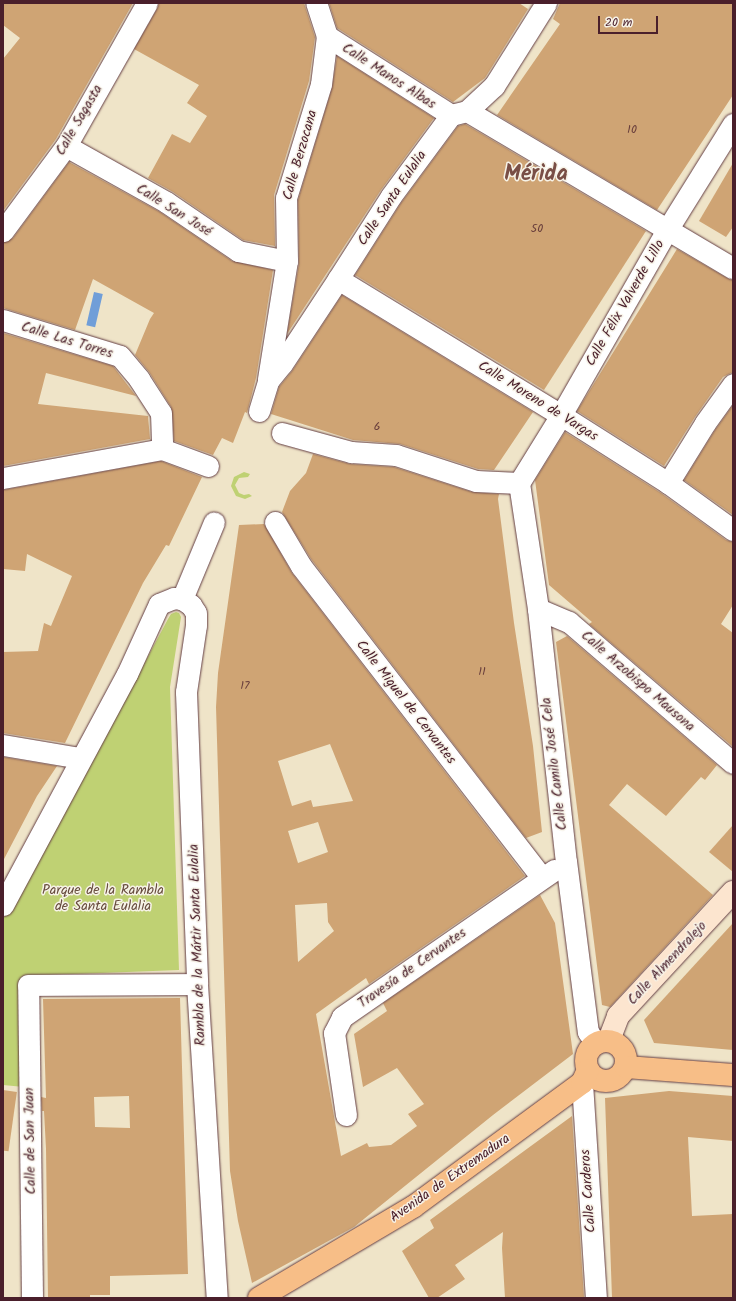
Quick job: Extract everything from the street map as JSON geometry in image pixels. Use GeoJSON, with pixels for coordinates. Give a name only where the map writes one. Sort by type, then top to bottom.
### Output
{"type":"FeatureCollection","features":[{"type":"Feature","properties":{"kind":"main road","name":"Calle Almendralejo"},"geometry":{"type":"LineString","coordinates":[[602,1042],[618,1016],[733,892]]}},
{"type":"Feature","properties":{"kind":"main road"},"geometry":{"type":"LineString","coordinates":[[602,1042],[620,1046],[626,1055],[626,1067],[618,1078],[608,1081],[585,1077],[588,1051],[602,1042]]}},
{"type":"Feature","properties":{"kind":"main road"},"geometry":{"type":"LineString","coordinates":[[626,1067],[733,1075]]}},
{"type":"Feature","properties":{"kind":"main road","name":"Avenida de Extremadura"},"geometry":{"type":"LineString","coordinates":[[259,1298],[413,1207],[585,1077]]}},
{"type":"Feature","properties":{"kind":"street","name":"Calle Sagasta"},"geometry":{"type":"LineString","coordinates":[[3,231],[66,146],[120,47],[147,3]]}},
{"type":"Feature","properties":{"kind":"street","name":"Calle Berzocana"},"geometry":{"type":"LineString","coordinates":[[268,381],[287,261],[286,198],[321,84],[327,36],[316,3]]}},
{"type":"Feature","properties":{"kind":"street","name":"Calle Santa Eulalia"},"geometry":{"type":"LineString","coordinates":[[259,411],[268,381],[282,364],[391,196],[459,113],[494,86],[537,6]]}},
{"type":"Feature","properties":{"kind":"street","name":"Calle Manos Albas"},"geometry":{"type":"LineString","coordinates":[[327,36],[459,113],[733,268]]}},
{"type":"Feature","properties":{"kind":"street","name":"Calle Félix Valverde Lillo"},"geometry":{"type":"LineString","coordinates":[[519,483],[561,415],[668,230],[733,124]]}},
{"type":"Feature","properties":{"kind":"street","name":"Calle San José"},"geometry":{"type":"LineString","coordinates":[[66,146],[166,202],[238,251],[287,261]]}},
{"type":"Feature","properties":{"kind":"street","name":"Calle Moreno de Vargas"},"geometry":{"type":"LineString","coordinates":[[338,279],[561,415],[668,483],[733,530]]}},
{"type":"Feature","properties":{"kind":"street","name":"Calle Las Torres"},"geometry":{"type":"LineString","coordinates":[[3,320],[120,356],[139,379],[161,413],[162,449]]}},
{"type":"Feature","properties":{"kind":"street"},"geometry":{"type":"LineString","coordinates":[[668,483],[705,424],[733,384]]}},
{"type":"Feature","properties":{"kind":"street"},"geometry":{"type":"LineString","coordinates":[[282,433],[352,452],[396,455],[476,481],[519,483]]}},
{"type":"Feature","properties":{"kind":"street"},"geometry":{"type":"LineString","coordinates":[[3,478],[162,449],[208,466]]}},
{"type":"Feature","properties":{"kind":"street","name":"Calle Camilo José Cela"},"geometry":{"type":"LineString","coordinates":[[519,483],[538,608],[566,861],[588,1032],[602,1042]]}},
{"type":"Feature","properties":{"kind":"street"},"geometry":{"type":"LineString","coordinates":[[3,905],[80,758],[127,674],[160,604],[174,598],[182,599],[214,522]]}},
{"type":"Feature","properties":{"kind":"street","name":"Calle Miguel de Cervantes"},"geometry":{"type":"LineString","coordinates":[[275,522],[301,566],[542,878]]}},
{"type":"Feature","properties":{"kind":"street","name":"Rambla de la Mártir Santa Eulalia"},"geometry":{"type":"LineString","coordinates":[[182,599],[191,605],[196,613],[196,625],[186,692],[195,875],[197,984],[216,1298]]}},
{"type":"Feature","properties":{"kind":"street","name":"Calle Arzobispo Mausona"},"geometry":{"type":"LineString","coordinates":[[538,608],[569,622],[733,763]]}},
{"type":"Feature","properties":{"kind":"street"},"geometry":{"type":"LineString","coordinates":[[3,744],[80,758]]}},
{"type":"Feature","properties":{"kind":"street","name":"Travesía de Cervantes"},"geometry":{"type":"LineString","coordinates":[[346,1115],[334,1033],[342,1017],[566,861]]}},
{"type":"Feature","properties":{"kind":"street","name":"Rambla de la Mártir Santa Eulalia"},"geometry":{"type":"LineString","coordinates":[[28,985],[197,984]]}},
{"type":"Feature","properties":{"kind":"street","name":"Calle de San Juan"},"geometry":{"type":"LineString","coordinates":[[28,985],[32,1298]]}},
{"type":"Feature","properties":{"kind":"street","name":"Calle Carderos"},"geometry":{"type":"LineString","coordinates":[[585,1077],[596,1298]]}},
{"type":"Feature","properties":{"kind":"green space"},"geometry":{"type":"Polygon","coordinates":[[[244,472],[250,474],[248,477],[239,478],[235,485],[239,493],[244,495],[249,494],[252,496],[245,499],[236,496],[231,486],[234,477],[244,472]]]}},
{"type":"Feature","properties":{"kind":"green space","name":"Parque de la Rambla de Santa Eulalia"},"geometry":{"type":"Polygon","coordinates":[[[176,612],[179,613],[181,617],[170,687],[179,970],[22,976],[24,1087],[3,1085],[3,919],[39,860],[168,619],[171,614],[176,612]]]}},
{"type":"Feature","properties":{"kind":"water"},"geometry":{"type":"Polygon","coordinates":[[[94,292],[103,294],[95,327],[86,325],[94,292]]]}},
{"type":"Feature","properties":{"kind":"building"},"geometry":{"type":"Polygon","coordinates":[[[3,3],[133,3],[56,139],[3,211],[3,59],[20,38],[3,25],[3,3]]]}},
{"type":"Feature","properties":{"kind":"building"},"geometry":{"type":"Polygon","coordinates":[[[159,3],[304,3],[315,37],[309,81],[274,195],[275,246],[243,240],[173,192],[148,178],[172,134],[190,143],[207,116],[187,103],[199,85],[134,49],[159,3]]]}},
{"type":"Feature","properties":{"kind":"building"},"geometry":{"type":"Polygon","coordinates":[[[329,3],[519,3],[528,9],[485,78],[453,102],[337,28],[329,3]]]}},
{"type":"Feature","properties":{"kind":"building"},"geometry":{"type":"Polygon","coordinates":[[[560,3],[733,3],[733,95],[657,210],[497,115],[560,24],[553,19],[560,3]]]}},
{"type":"Feature","properties":{"kind":"building"},"geometry":{"type":"Polygon","coordinates":[[[337,56],[434,118],[381,190],[287,334],[299,263],[298,200],[332,88],[337,56]]]}},
{"type":"Feature","properties":{"kind":"building"},"geometry":{"type":"Polygon","coordinates":[[[465,124],[646,231],[544,390],[355,275],[401,203],[458,126],[465,124]]]}},
{"type":"Feature","properties":{"kind":"building"},"geometry":{"type":"Polygon","coordinates":[[[69,162],[160,212],[232,261],[273,270],[256,378],[247,413],[245,412],[233,443],[222,438],[213,455],[174,441],[171,407],[149,372],[135,355],[154,313],[93,279],[75,330],[3,308],[3,243],[13,238],[69,162]]]}},
{"type":"Feature","properties":{"kind":"building"},"geometry":{"type":"Polygon","coordinates":[[[733,163],[733,227],[726,237],[699,221],[733,163]]]}},
{"type":"Feature","properties":{"kind":"building"},"geometry":{"type":"Polygon","coordinates":[[[677,249],[733,280],[733,372],[723,377],[695,417],[664,466],[577,411],[677,249]]]}},
{"type":"Feature","properties":{"kind":"building"},"geometry":{"type":"Polygon","coordinates":[[[342,295],[533,412],[494,470],[478,469],[400,444],[353,440],[271,414],[279,387],[292,371],[342,295]]]}},
{"type":"Feature","properties":{"kind":"building"},"geometry":{"type":"Polygon","coordinates":[[[3,333],[113,366],[136,396],[46,373],[38,404],[148,416],[150,439],[3,466],[3,333]]]}},
{"type":"Feature","properties":{"kind":"building"},"geometry":{"type":"Polygon","coordinates":[[[733,405],[733,515],[684,480],[715,430],[733,405]]]}},
{"type":"Feature","properties":{"kind":"building"},"geometry":{"type":"Polygon","coordinates":[[[565,432],[661,493],[726,540],[733,542],[733,605],[721,624],[733,633],[732,746],[589,624],[592,622],[549,585],[535,480],[565,432]]]}},
{"type":"Feature","properties":{"kind":"building"},"geometry":{"type":"Polygon","coordinates":[[[313,454],[350,464],[394,467],[472,492],[499,494],[498,499],[514,623],[533,746],[542,832],[526,838],[311,559],[282,512],[290,491],[306,473],[313,454]]]}},
{"type":"Feature","properties":{"kind":"building"},"geometry":{"type":"Polygon","coordinates":[[[161,461],[202,477],[169,546],[166,545],[143,583],[65,743],[3,733],[3,652],[38,651],[44,623],[51,626],[72,576],[27,554],[25,571],[3,569],[3,490],[161,461]]]}},
{"type":"Feature","properties":{"kind":"building"},"geometry":{"type":"Polygon","coordinates":[[[264,524],[292,573],[525,876],[369,984],[366,978],[316,1014],[341,1156],[367,1143],[369,1147],[391,1145],[417,1126],[408,1114],[424,1104],[397,1068],[363,1087],[354,1034],[387,1011],[383,1003],[540,895],[555,923],[573,1054],[493,1115],[354,1227],[252,1283],[238,1221],[230,1171],[216,707],[218,673],[239,525],[264,524]],[[330,744],[278,761],[292,806],[311,800],[313,807],[353,801],[330,744]],[[318,822],[288,831],[298,863],[328,852],[318,822]],[[327,903],[295,905],[298,962],[334,931],[328,922],[327,903]]]}},
{"type":"Feature","properties":{"kind":"building"},"geometry":{"type":"Polygon","coordinates":[[[567,636],[717,765],[705,780],[701,777],[666,816],[627,784],[609,805],[713,895],[610,1007],[602,1005],[556,642],[567,636]]]}},
{"type":"Feature","properties":{"kind":"building"},"geometry":{"type":"Polygon","coordinates":[[[3,757],[57,766],[37,796],[3,861],[3,757]]]}},
{"type":"Feature","properties":{"kind":"building"},"geometry":{"type":"Polygon","coordinates":[[[733,825],[733,872],[709,852],[733,825]]]}},
{"type":"Feature","properties":{"kind":"building"},"geometry":{"type":"Polygon","coordinates":[[[733,923],[733,1050],[654,1043],[644,1020],[733,923]]]}},
{"type":"Feature","properties":{"kind":"building"},"geometry":{"type":"Polygon","coordinates":[[[180,998],[188,1274],[110,1276],[110,1295],[90,1295],[90,1298],[48,1298],[46,1149],[44,1111],[42,1111],[41,1097],[46,1098],[43,999],[180,998]],[[129,1096],[94,1097],[95,1127],[130,1128],[129,1096]]]}},
{"type":"Feature","properties":{"kind":"building"},"geometry":{"type":"Polygon","coordinates":[[[3,1090],[17,1092],[9,1151],[3,1151],[3,1090]]]}},
{"type":"Feature","properties":{"kind":"building"},"geometry":{"type":"Polygon","coordinates":[[[669,1091],[733,1096],[733,1141],[688,1137],[692,1216],[733,1214],[733,1298],[612,1298],[605,1098],[669,1091]]]}},
{"type":"Feature","properties":{"kind":"building"},"geometry":{"type":"Polygon","coordinates":[[[572,1116],[584,1298],[505,1298],[502,1248],[503,1232],[455,1265],[465,1279],[437,1298],[429,1298],[402,1251],[434,1228],[430,1220],[572,1116]]]}},
{"type":"Feature","properties":{"kind":"district","name":"Mérida"},"geometry":{"type":"Point","coordinates":[536,175]}}]}
